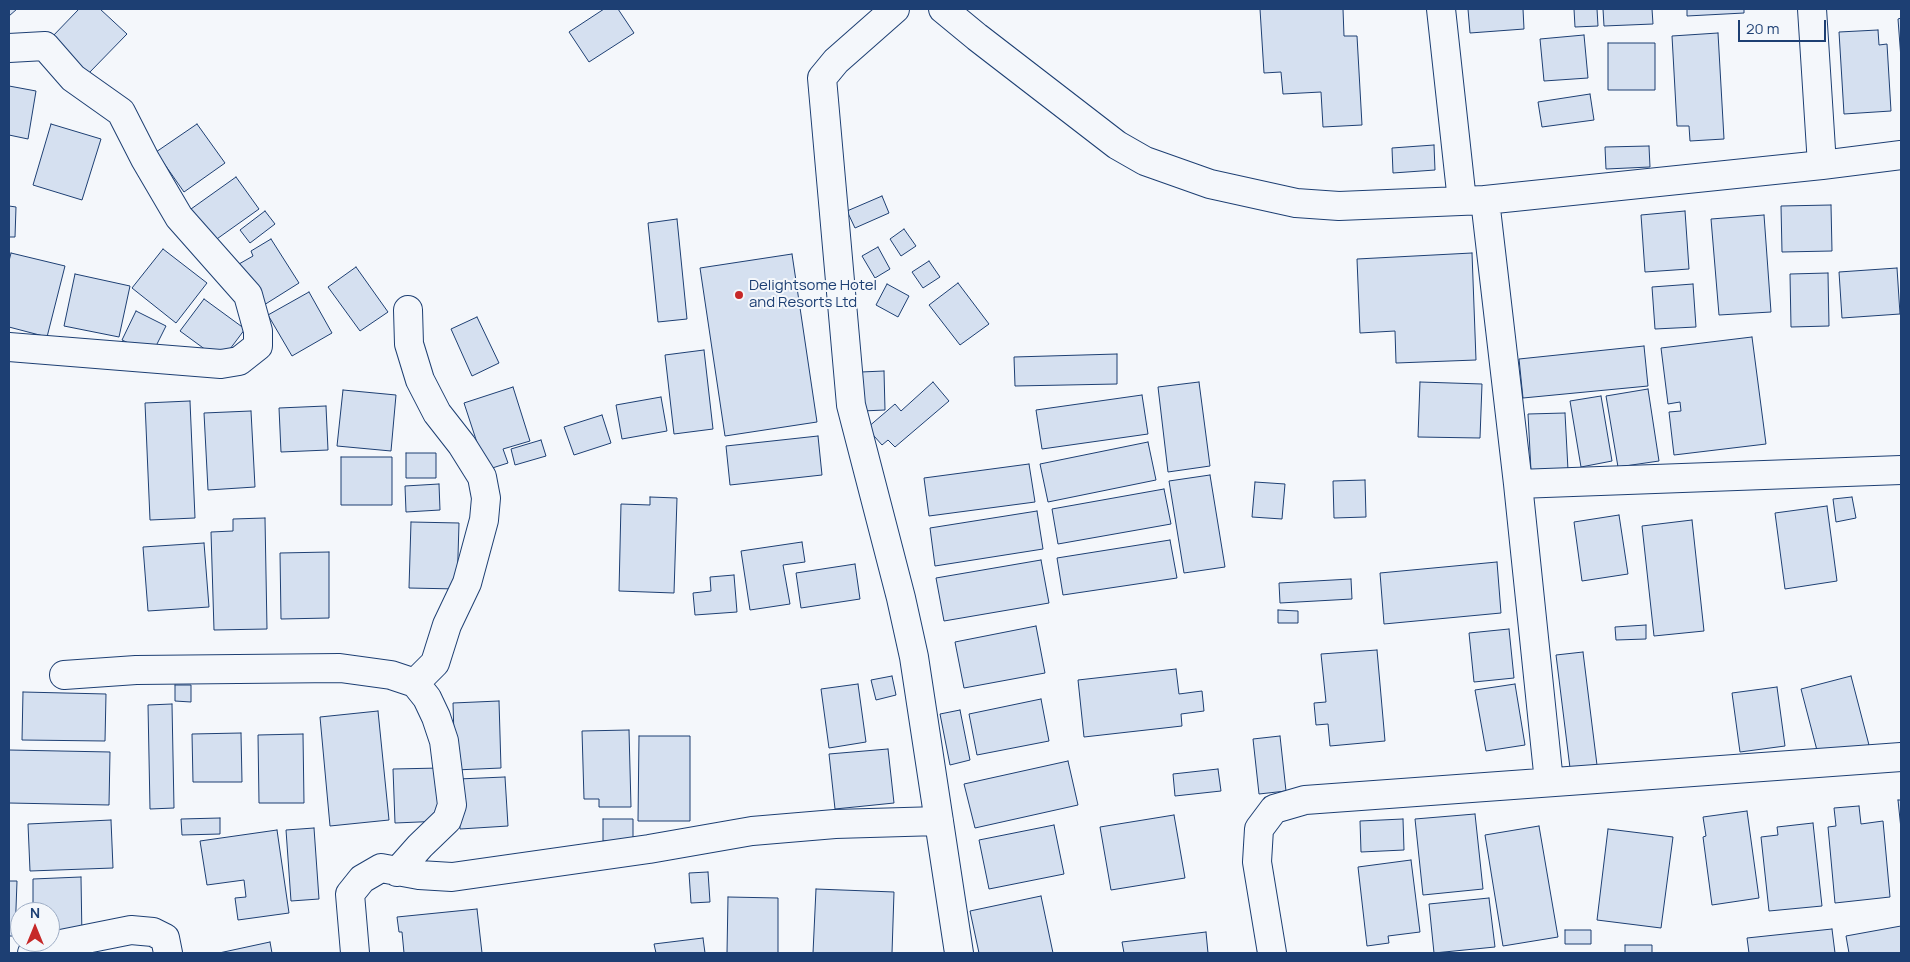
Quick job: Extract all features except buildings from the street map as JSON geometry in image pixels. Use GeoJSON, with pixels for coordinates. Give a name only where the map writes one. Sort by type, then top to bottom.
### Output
{"type":"FeatureCollection","features":[{"type":"Feature","properties":{"kind":"street"},"geometry":{"type":"LineString","coordinates":[[895,9],[836,61],[822,78],[851,405],[914,657],[959,953]]}},
{"type":"Feature","properties":{"kind":"street"},"geometry":{"type":"LineString","coordinates":[[943,9],[1118,145],[1145,161],[1210,184],[1296,203],[1339,206],[1473,201],[1822,165],[1901,155]]}},
{"type":"Feature","properties":{"kind":"street"},"geometry":{"type":"LineString","coordinates":[[1440,9],[1518,484],[1549,782]]}},
{"type":"Feature","properties":{"kind":"street"},"geometry":{"type":"LineString","coordinates":[[1812,9],[1822,165]]}},
{"type":"Feature","properties":{"kind":"street"},"geometry":{"type":"LineString","coordinates":[[9,48],[45,46],[73,78],[121,112],[179,217],[248,295],[258,331],[258,346],[239,361],[222,364],[9,347]]}},
{"type":"Feature","properties":{"kind":"street"},"geometry":{"type":"LineString","coordinates":[[408,310],[409,344],[420,380],[437,413],[462,445],[482,477],[486,498],[484,520],[466,583],[447,625],[435,663],[415,683]]}},
{"type":"Feature","properties":{"kind":"street"},"geometry":{"type":"LineString","coordinates":[[1518,484],[1901,470]]}},
{"type":"Feature","properties":{"kind":"street"},"geometry":{"type":"LineString","coordinates":[[64,675],[136,670],[340,668],[390,675],[415,683],[427,698],[433,710],[444,741],[452,805],[447,820],[397,872]]}},
{"type":"Feature","properties":{"kind":"street"},"geometry":{"type":"LineString","coordinates":[[1272,953],[1258,862],[1259,829],[1274,809],[1305,800],[1901,757]]}},
{"type":"Feature","properties":{"kind":"street"},"geometry":{"type":"LineString","coordinates":[[355,953],[350,894],[362,879],[381,868],[397,872],[452,877],[649,849],[752,831],[835,824],[939,821]]}},
{"type":"Feature","properties":{"kind":"street"},"geometry":{"type":"LineString","coordinates":[[32,953],[46,947],[131,930],[153,932],[165,938],[168,953]]}},
{"type":"Feature","properties":{"kind":"place","name":"Delightsome Hotel and Resorts Ltd"},"geometry":{"type":"Point","coordinates":[739,295]}}]}
